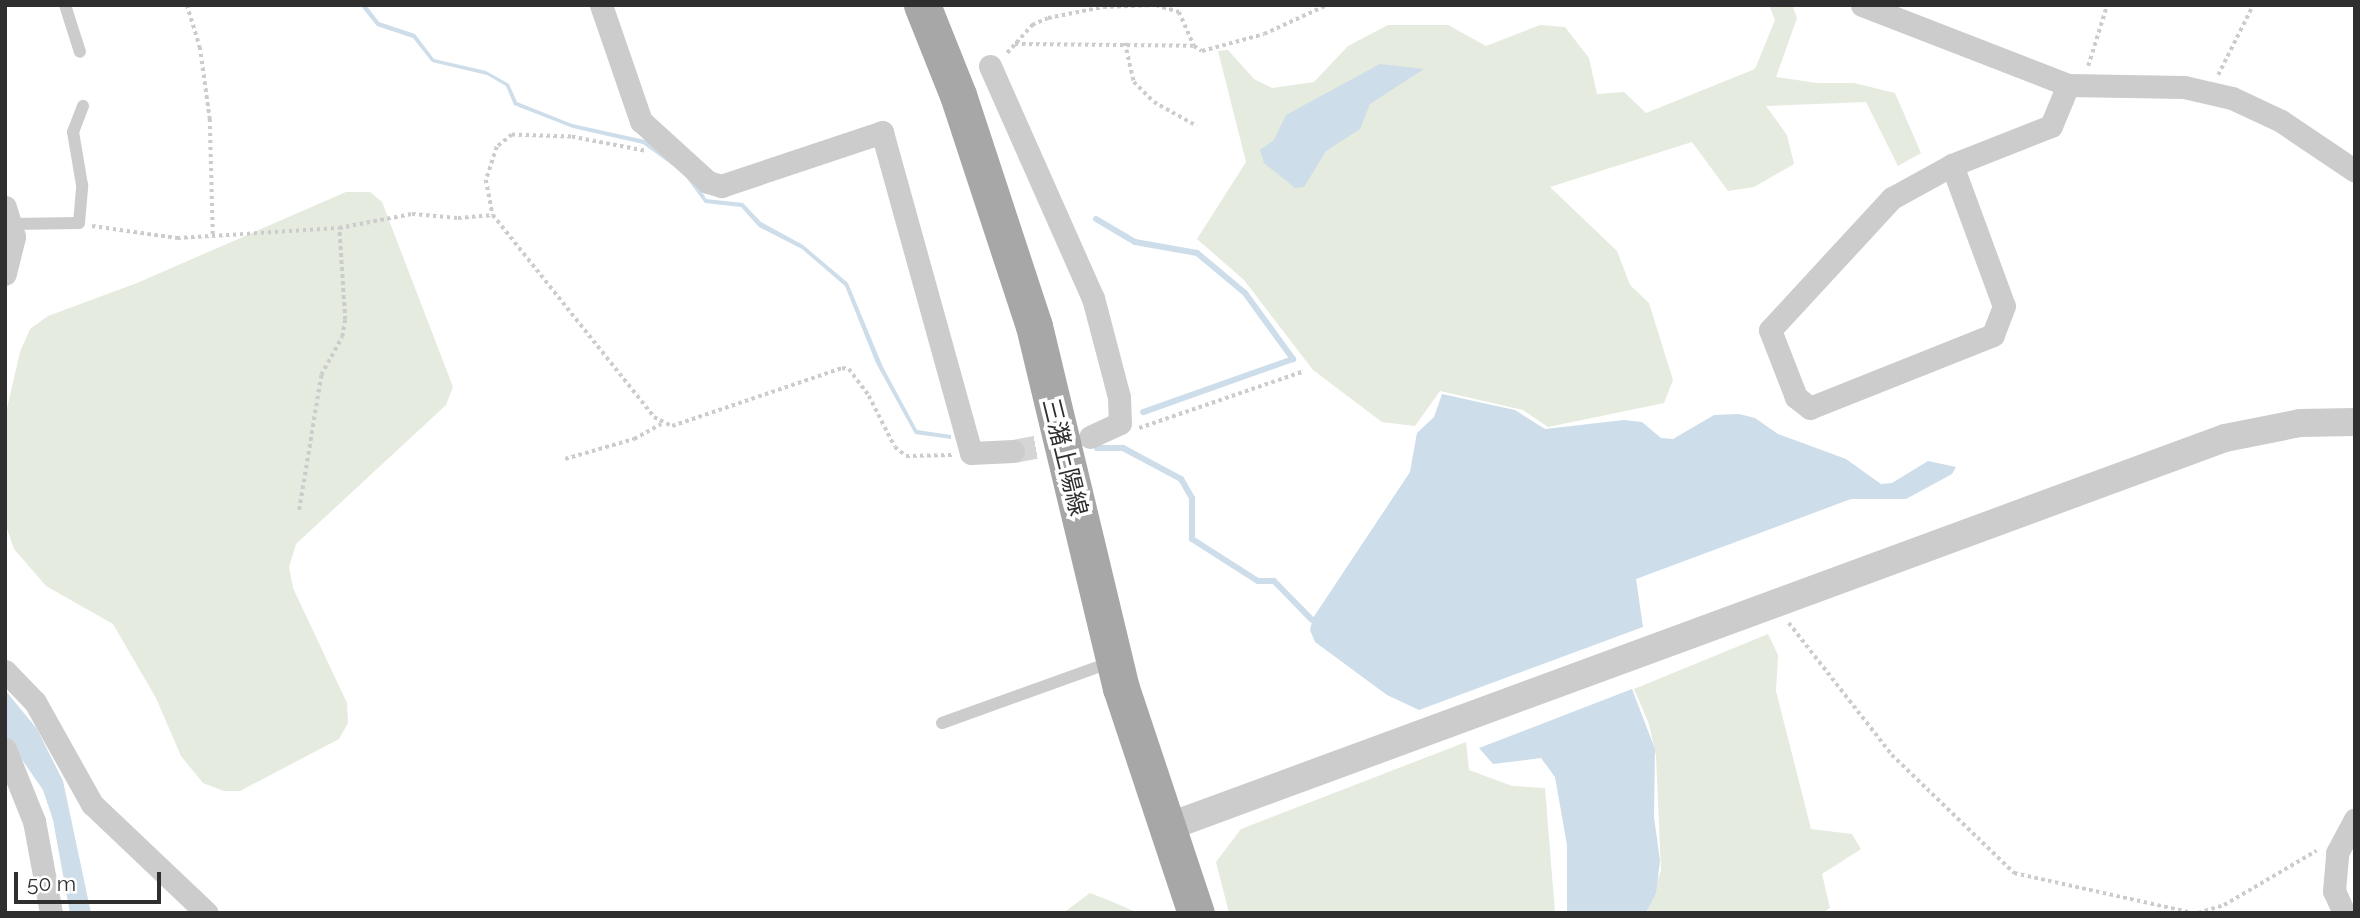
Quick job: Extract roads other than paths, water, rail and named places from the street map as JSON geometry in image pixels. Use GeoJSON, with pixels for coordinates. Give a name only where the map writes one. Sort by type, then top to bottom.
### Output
{"type":"FeatureCollection","features":[{"type":"Feature","properties":{"kind":"main road","name":"三潴上陽線"},"geometry":{"type":"LineString","coordinates":[[922,5],[963,108],[1034,326],[1115,660],[1165,828],[1196,913]]}},
{"type":"Feature","properties":{"kind":"street"},"geometry":{"type":"LineString","coordinates":[[601,5],[641,121],[708,182],[721,186],[882,132],[971,453],[1013,451]]}},
{"type":"Feature","properties":{"kind":"street"},"geometry":{"type":"LineString","coordinates":[[1862,5],[2076,86],[2184,87],[2223,96],[2281,121],[2355,171]]}},
{"type":"Feature","properties":{"kind":"street"},"geometry":{"type":"LineString","coordinates":[[990,66],[1093,298],[1119,397],[1120,423],[1090,437]]}},
{"type":"Feature","properties":{"kind":"street"},"geometry":{"type":"LineString","coordinates":[[1952,165],[2004,306],[1993,335],[1810,408],[1796,397],[1770,330],[1892,198],[1952,165],[2051,126],[2076,86]]}},
{"type":"Feature","properties":{"kind":"street"},"geometry":{"type":"LineString","coordinates":[[5,274],[14,237],[8,215]]}},
{"type":"Feature","properties":{"kind":"street"},"geometry":{"type":"LineString","coordinates":[[1165,828],[2225,439],[2300,423],[2355,422]]}},
{"type":"Feature","properties":{"kind":"street"},"geometry":{"type":"LineString","coordinates":[[5,671],[36,702],[92,804],[207,913]]}},
{"type":"Feature","properties":{"kind":"street"},"geometry":{"type":"LineString","coordinates":[[5,748],[34,821],[51,913]]}},
{"type":"Feature","properties":{"kind":"street"},"geometry":{"type":"LineString","coordinates":[[2344,913],[2334,891],[2341,845],[2355,819]]}},
{"type":"Feature","properties":{"kind":"lane"},"geometry":{"type":"LineString","coordinates":[[65,5],[80,52]]}},
{"type":"Feature","properties":{"kind":"lane"},"geometry":{"type":"LineString","coordinates":[[8,215],[79,223],[82,185],[72,132],[83,106]]}},
{"type":"Feature","properties":{"kind":"lane"},"geometry":{"type":"LineString","coordinates":[[942,723],[1115,660]]}},
{"type":"Feature","properties":{"kind":"water"},"geometry":{"type":"Polygon","coordinates":[[[360,5],[366,5],[379,22],[415,34],[434,59],[486,71],[509,84],[517,102],[572,124],[645,140],[697,182],[706,199],[743,203],[761,222],[803,245],[848,283],[883,367],[917,430],[951,435],[951,439],[915,434],[876,363],[845,286],[802,249],[759,227],[741,207],[705,203],[683,173],[643,144],[573,128],[514,105],[506,86],[487,75],[432,62],[413,38],[377,26],[360,5]]]}},
{"type":"Feature","properties":{"kind":"water"},"geometry":{"type":"Polygon","coordinates":[[[1380,64],[1424,69],[1370,104],[1360,129],[1326,151],[1304,187],[1295,188],[1264,163],[1260,150],[1274,140],[1286,115],[1380,64]]]}},
{"type":"Feature","properties":{"kind":"water"},"geometry":{"type":"Polygon","coordinates":[[[1442,394],[1515,410],[1545,429],[1624,420],[1642,422],[1661,438],[1673,439],[1714,415],[1739,414],[1755,418],[1778,434],[1846,459],[1881,484],[1892,483],[1928,461],[1956,467],[1952,474],[1906,499],[1851,499],[1636,579],[1643,627],[1419,710],[1387,695],[1315,642],[1310,630],[1313,618],[1410,472],[1417,433],[1434,417],[1442,394]]]}},
{"type":"Feature","properties":{"kind":"water"},"geometry":{"type":"Polygon","coordinates":[[[1632,689],[1655,749],[1654,817],[1660,861],[1656,893],[1646,913],[1567,913],[1567,845],[1555,777],[1541,758],[1493,764],[1479,748],[1632,689]]]}},
{"type":"Feature","properties":{"kind":"water"},"geometry":{"type":"Polygon","coordinates":[[[5,690],[37,729],[63,781],[91,913],[70,913],[53,820],[43,790],[5,735],[5,690]]]}},
{"type":"Feature","properties":{"kind":"waterway"},"geometry":{"type":"LineString","coordinates":[[1096,219],[1135,242],[1197,253],[1245,293],[1293,359],[1143,412]]}},
{"type":"Feature","properties":{"kind":"waterway"},"geometry":{"type":"LineString","coordinates":[[1097,448],[1123,448],[1181,479],[1192,498],[1192,539],[1258,581],[1274,581],[1312,620]]}},
{"type":"Feature","properties":{"kind":"tunnel"},"geometry":{"type":"LineString","coordinates":[[1013,451],[1073,440]]}}]}
